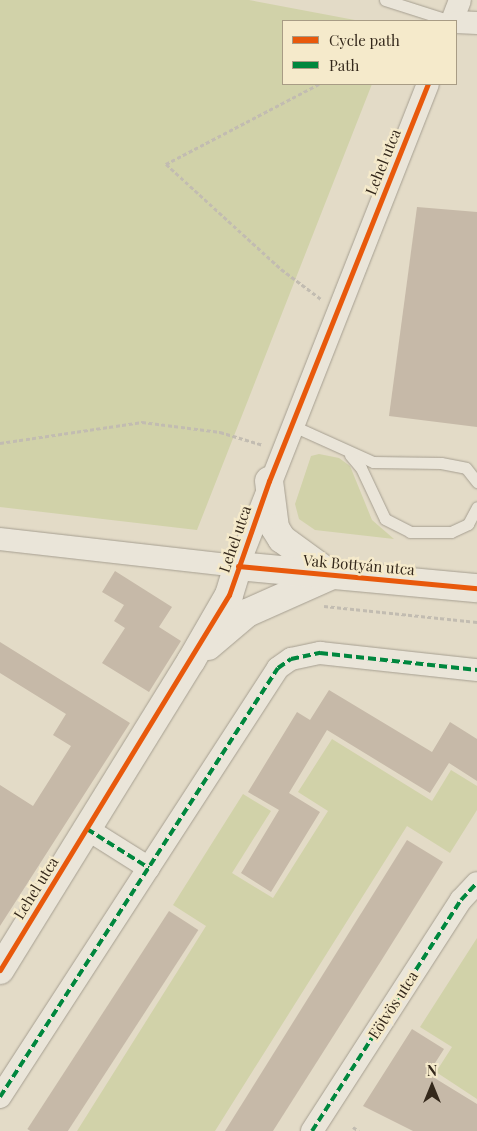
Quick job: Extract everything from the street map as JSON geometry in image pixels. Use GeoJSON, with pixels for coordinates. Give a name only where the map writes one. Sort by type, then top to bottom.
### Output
{"type":"FeatureCollection","features":[{"type":"Feature","properties":{"kind":"street"},"geometry":{"type":"LineString","coordinates":[[453,20],[460,0]]}},
{"type":"Feature","properties":{"kind":"street"},"geometry":{"type":"LineString","coordinates":[[457,21],[477,23]]}},
{"type":"Feature","properties":{"kind":"street","name":"Lehel utca"},"geometry":{"type":"LineString","coordinates":[[0,970],[191,662],[229,595],[269,481],[428,85]]}},
{"type":"Feature","properties":{"kind":"street"},"geometry":{"type":"LineString","coordinates":[[191,662],[247,614],[331,575],[275,528],[269,481]]}},
{"type":"Feature","properties":{"kind":"street","name":"Vak Bottyán utca"},"geometry":{"type":"LineString","coordinates":[[0,539],[238,566],[477,588]]}},
{"type":"Feature","properties":{"kind":"street"},"geometry":{"type":"LineString","coordinates":[[0,1097],[265,685],[291,659],[320,654],[477,670]]}},
{"type":"Feature","properties":{"kind":"street"},"geometry":{"type":"LineString","coordinates":[[87,829],[149,868]]}},
{"type":"Feature","properties":{"kind":"street","name":"Eötvös utca"},"geometry":{"type":"LineString","coordinates":[[312,1131],[461,900],[477,883]]}},
{"type":"Feature","properties":{"kind":"lane"},"geometry":{"type":"LineString","coordinates":[[385,0],[450,20]]}},
{"type":"Feature","properties":{"kind":"lane"},"geometry":{"type":"LineString","coordinates":[[292,425],[349,454],[373,462],[441,463],[466,468],[477,482]]}},
{"type":"Feature","properties":{"kind":"lane"},"geometry":{"type":"LineString","coordinates":[[349,454],[361,468],[385,519],[410,532],[451,532],[468,524],[477,507]]}},
{"type":"Feature","properties":{"kind":"path"},"geometry":{"type":"LineString","coordinates":[[317,85],[166,164],[281,269],[338,311]]}},
{"type":"Feature","properties":{"kind":"path"},"geometry":{"type":"LineString","coordinates":[[0,443],[142,422],[220,432],[282,450]]}},
{"type":"Feature","properties":{"kind":"path"},"geometry":{"type":"LineString","coordinates":[[320,606],[477,622]]}},
{"type":"Feature","properties":{"kind":"path"},"geometry":{"type":"LineString","coordinates":[[353,1127],[359,1131]]}},
{"type":"Feature","properties":{"kind":"green space"},"geometry":{"type":"Polygon","coordinates":[[[0,0],[249,0],[355,20],[282,20],[282,85],[372,85],[197,530],[0,507],[0,0]]]}},
{"type":"Feature","properties":{"kind":"green space"},"geometry":{"type":"Polygon","coordinates":[[[319,454],[339,458],[350,466],[372,520],[394,539],[315,530],[299,519],[295,504],[311,456],[319,454]]]}},
{"type":"Feature","properties":{"kind":"green space"},"geometry":{"type":"Polygon","coordinates":[[[332,739],[432,801],[451,770],[477,786],[477,810],[450,853],[407,826],[215,1131],[77,1131],[206,926],[173,905],[243,794],[271,811],[232,873],[273,898],[328,811],[298,792],[332,739]]]}},
{"type":"Feature","properties":{"kind":"green space"},"geometry":{"type":"Polygon","coordinates":[[[477,938],[477,1099],[436,1072],[452,1047],[420,1027],[477,938]]]}},
{"type":"Feature","properties":{"kind":"building"},"geometry":{"type":"Polygon","coordinates":[[[417,207],[477,212],[477,427],[389,416],[417,207]]]}},
{"type":"Feature","properties":{"kind":"building"},"geometry":{"type":"Polygon","coordinates":[[[115,571],[172,607],[159,627],[181,641],[149,692],[102,663],[125,628],[114,621],[124,605],[102,592],[115,571]]]}},
{"type":"Feature","properties":{"kind":"building"},"geometry":{"type":"Polygon","coordinates":[[[0,642],[130,723],[0,926],[0,785],[33,806],[71,746],[53,735],[66,714],[0,673],[0,642]]]}},
{"type":"Feature","properties":{"kind":"building"},"geometry":{"type":"Polygon","coordinates":[[[329,690],[432,752],[450,722],[477,739],[477,781],[449,763],[430,793],[327,730],[289,793],[320,812],[271,892],[241,873],[279,810],[248,792],[297,712],[310,720],[329,690]]]}},
{"type":"Feature","properties":{"kind":"building"},"geometry":{"type":"Polygon","coordinates":[[[407,840],[443,862],[273,1131],[225,1131],[407,840]]]}},
{"type":"Feature","properties":{"kind":"building"},"geometry":{"type":"Polygon","coordinates":[[[169,911],[198,930],[68,1131],[30,1131],[27,1129],[169,911]]]}},
{"type":"Feature","properties":{"kind":"building"},"geometry":{"type":"Polygon","coordinates":[[[412,1029],[444,1049],[428,1074],[477,1104],[477,1131],[413,1131],[363,1106],[412,1029]]]}},
{"type":"Feature","properties":{"kind":"marked path"},"geometry":{"type":"LineString","coordinates":[[0,1097],[278,668],[291,659],[320,653],[477,670]]}},
{"type":"Feature","properties":{"kind":"marked path"},"geometry":{"type":"LineString","coordinates":[[87,829],[149,868]]}},
{"type":"Feature","properties":{"kind":"marked path"},"geometry":{"type":"LineString","coordinates":[[312,1131],[461,900],[477,883]]}},
{"type":"Feature","properties":{"kind":"cycle path"},"geometry":{"type":"LineString","coordinates":[[0,970],[229,595],[269,481],[428,85]]}},
{"type":"Feature","properties":{"kind":"cycle path"},"geometry":{"type":"LineString","coordinates":[[238,566],[477,588]]}}]}
